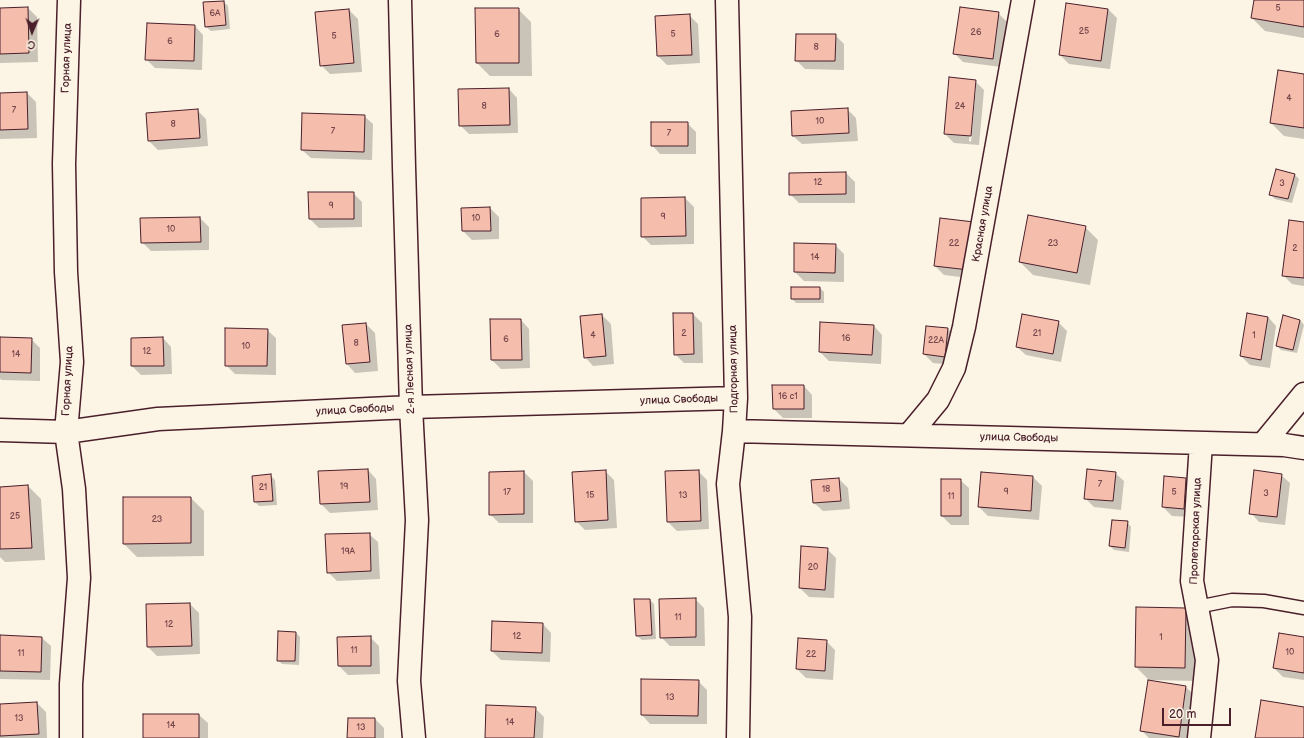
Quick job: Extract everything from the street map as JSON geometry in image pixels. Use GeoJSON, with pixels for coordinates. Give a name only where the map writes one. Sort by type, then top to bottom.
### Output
{"type":"FeatureCollection","features":[{"type":"Feature","properties":{"kind":"street","name":"Горная улица"},"geometry":{"type":"LineString","coordinates":[[69,0],[64,164],[66,272],[72,362],[66,432],[74,489],[79,578],[71,684],[71,738]]}},
{"type":"Feature","properties":{"kind":"street","name":"2-я Лесная улица"},"geometry":{"type":"LineString","coordinates":[[400,0],[411,407],[417,520],[409,681],[414,738]]}},
{"type":"Feature","properties":{"kind":"street","name":"Подгорная улица"},"geometry":{"type":"LineString","coordinates":[[727,0],[736,398],[728,484],[740,617],[738,738]]}},
{"type":"Feature","properties":{"kind":"street","name":"Красная улица"},"geometry":{"type":"LineString","coordinates":[[909,435],[938,400],[954,368],[964,327],[1023,0]]}},
{"type":"Feature","properties":{"kind":"street"},"geometry":{"type":"LineString","coordinates":[[1263,444],[1304,394]]}},
{"type":"Feature","properties":{"kind":"street","name":"улица Свободы"},"geometry":{"type":"LineString","coordinates":[[0,430],[66,432],[158,419],[411,407],[736,398]]}},
{"type":"Feature","properties":{"kind":"street","name":"улица Свободы"},"geometry":{"type":"LineString","coordinates":[[734,431],[1263,444],[1304,448]]}},
{"type":"Feature","properties":{"kind":"street","name":"Пролетарская улица"},"geometry":{"type":"LineString","coordinates":[[1199,738],[1207,660],[1192,581],[1200,443]]}},
{"type":"Feature","properties":{"kind":"lane"},"geometry":{"type":"LineString","coordinates":[[1197,607],[1232,600],[1264,601],[1304,608]]}},
{"type":"Feature","properties":{"kind":"building"},"geometry":{"type":"Polygon","coordinates":[[[1254,0],[1304,0],[1304,27],[1251,18],[1254,0]]]}},
{"type":"Feature","properties":{"kind":"building"},"geometry":{"type":"Polygon","coordinates":[[[224,1],[226,25],[205,27],[203,2],[224,1]]]}},
{"type":"Feature","properties":{"kind":"building"},"geometry":{"type":"Polygon","coordinates":[[[1066,3],[1108,9],[1101,61],[1059,55],[1066,3]]]}},
{"type":"Feature","properties":{"kind":"building"},"geometry":{"type":"Polygon","coordinates":[[[28,7],[29,53],[0,54],[0,8],[28,7]]]}},
{"type":"Feature","properties":{"kind":"building"},"geometry":{"type":"Polygon","coordinates":[[[960,7],[999,12],[993,59],[953,54],[960,7]]]}},
{"type":"Feature","properties":{"kind":"building"},"geometry":{"type":"Polygon","coordinates":[[[475,8],[519,8],[519,63],[476,63],[475,8]]]}},
{"type":"Feature","properties":{"kind":"building"},"geometry":{"type":"Polygon","coordinates":[[[349,9],[354,63],[320,66],[315,12],[349,9]]]}},
{"type":"Feature","properties":{"kind":"building"},"geometry":{"type":"Polygon","coordinates":[[[690,14],[692,55],[657,56],[655,16],[690,14]]]}},
{"type":"Feature","properties":{"kind":"building"},"geometry":{"type":"Polygon","coordinates":[[[147,23],[195,25],[194,61],[145,60],[147,23]]]}},
{"type":"Feature","properties":{"kind":"building"},"geometry":{"type":"Polygon","coordinates":[[[796,34],[836,34],[835,61],[795,61],[796,34]]]}},
{"type":"Feature","properties":{"kind":"building"},"geometry":{"type":"Polygon","coordinates":[[[1278,70],[1304,74],[1304,128],[1270,123],[1278,70]]]}},
{"type":"Feature","properties":{"kind":"building"},"geometry":{"type":"Polygon","coordinates":[[[949,77],[976,80],[971,136],[944,134],[949,77]]]}},
{"type":"Feature","properties":{"kind":"building"},"geometry":{"type":"Polygon","coordinates":[[[509,88],[510,125],[459,126],[458,89],[509,88]]]}},
{"type":"Feature","properties":{"kind":"building"},"geometry":{"type":"Polygon","coordinates":[[[27,92],[28,129],[0,130],[0,93],[27,92]]]}},
{"type":"Feature","properties":{"kind":"building"},"geometry":{"type":"Polygon","coordinates":[[[848,108],[849,133],[792,136],[791,111],[848,108]]]}},
{"type":"Feature","properties":{"kind":"building"},"geometry":{"type":"Polygon","coordinates":[[[198,109],[200,138],[148,141],[146,113],[198,109]]]}},
{"type":"Feature","properties":{"kind":"building"},"geometry":{"type":"Polygon","coordinates":[[[302,113],[365,115],[364,152],[301,150],[302,113]]]}},
{"type":"Feature","properties":{"kind":"building"},"geometry":{"type":"Polygon","coordinates":[[[651,122],[688,122],[688,146],[651,146],[651,122]]]}},
{"type":"Feature","properties":{"kind":"building"},"geometry":{"type":"Polygon","coordinates":[[[1276,169],[1295,174],[1288,199],[1269,195],[1276,169]]]}},
{"type":"Feature","properties":{"kind":"building"},"geometry":{"type":"Polygon","coordinates":[[[846,172],[846,194],[789,195],[789,173],[846,172]]]}},
{"type":"Feature","properties":{"kind":"building"},"geometry":{"type":"Polygon","coordinates":[[[308,192],[354,192],[354,219],[309,219],[308,192]]]}},
{"type":"Feature","properties":{"kind":"building"},"geometry":{"type":"Polygon","coordinates":[[[685,197],[686,236],[641,237],[641,198],[685,197]]]}},
{"type":"Feature","properties":{"kind":"building"},"geometry":{"type":"Polygon","coordinates":[[[490,207],[491,231],[462,231],[461,208],[490,207]]]}},
{"type":"Feature","properties":{"kind":"building"},"geometry":{"type":"Polygon","coordinates":[[[1028,215],[1086,226],[1077,273],[1019,262],[1028,215]]]}},
{"type":"Feature","properties":{"kind":"building"},"geometry":{"type":"Polygon","coordinates":[[[200,217],[201,242],[141,243],[140,218],[200,217]]]}},
{"type":"Feature","properties":{"kind":"building"},"geometry":{"type":"Polygon","coordinates":[[[940,218],[974,222],[969,270],[934,266],[940,218]]]}},
{"type":"Feature","properties":{"kind":"building"},"geometry":{"type":"Polygon","coordinates":[[[1289,220],[1304,222],[1304,278],[1282,276],[1289,220]]]}},
{"type":"Feature","properties":{"kind":"building"},"geometry":{"type":"Polygon","coordinates":[[[794,243],[836,244],[835,273],[794,272],[794,243]]]}},
{"type":"Feature","properties":{"kind":"building"},"geometry":{"type":"Polygon","coordinates":[[[791,287],[820,287],[820,299],[791,299],[791,287]]]}},
{"type":"Feature","properties":{"kind":"building"},"geometry":{"type":"Polygon","coordinates":[[[673,313],[693,313],[694,354],[674,355],[673,313]]]}},
{"type":"Feature","properties":{"kind":"building"},"geometry":{"type":"Polygon","coordinates":[[[1247,313],[1268,317],[1261,360],[1240,356],[1247,313]]]}},
{"type":"Feature","properties":{"kind":"building"},"geometry":{"type":"Polygon","coordinates":[[[602,314],[606,356],[584,358],[580,316],[602,314]]]}},
{"type":"Feature","properties":{"kind":"building"},"geometry":{"type":"Polygon","coordinates":[[[1022,314],[1059,321],[1053,354],[1016,347],[1022,314]]]}},
{"type":"Feature","properties":{"kind":"building"},"geometry":{"type":"Polygon","coordinates":[[[1283,315],[1300,320],[1293,350],[1276,346],[1283,315]]]}},
{"type":"Feature","properties":{"kind":"building"},"geometry":{"type":"Polygon","coordinates":[[[490,319],[521,319],[522,360],[491,360],[490,319]]]}},
{"type":"Feature","properties":{"kind":"building"},"geometry":{"type":"Polygon","coordinates":[[[820,322],[874,325],[872,355],[819,352],[820,322]]]}},
{"type":"Feature","properties":{"kind":"building"},"geometry":{"type":"Polygon","coordinates":[[[366,323],[370,362],[346,364],[342,325],[366,323]]]}},
{"type":"Feature","properties":{"kind":"building"},"geometry":{"type":"Polygon","coordinates":[[[926,326],[948,328],[945,357],[923,354],[926,326]]]}},
{"type":"Feature","properties":{"kind":"building"},"geometry":{"type":"Polygon","coordinates":[[[225,328],[268,329],[267,366],[225,366],[225,328]]]}},
{"type":"Feature","properties":{"kind":"building"},"geometry":{"type":"Polygon","coordinates":[[[0,337],[32,338],[31,373],[0,372],[0,337]]]}},
{"type":"Feature","properties":{"kind":"building"},"geometry":{"type":"Polygon","coordinates":[[[163,337],[164,366],[131,366],[131,338],[163,337]]]}},
{"type":"Feature","properties":{"kind":"building"},"geometry":{"type":"Polygon","coordinates":[[[772,385],[804,385],[804,409],[773,409],[772,385]]]}},
{"type":"Feature","properties":{"kind":"building"},"geometry":{"type":"Polygon","coordinates":[[[368,469],[370,502],[320,504],[318,471],[368,469]]]}},
{"type":"Feature","properties":{"kind":"building"},"geometry":{"type":"Polygon","coordinates":[[[1087,469],[1116,472],[1113,501],[1084,499],[1087,469]]]}},
{"type":"Feature","properties":{"kind":"building"},"geometry":{"type":"Polygon","coordinates":[[[606,470],[608,520],[575,522],[572,472],[606,470]]]}},
{"type":"Feature","properties":{"kind":"building"},"geometry":{"type":"Polygon","coordinates":[[[699,470],[701,521],[667,522],[665,471],[699,470]]]}},
{"type":"Feature","properties":{"kind":"building"},"geometry":{"type":"Polygon","coordinates":[[[1254,470],[1282,474],[1277,517],[1249,514],[1254,470]]]}},
{"type":"Feature","properties":{"kind":"building"},"geometry":{"type":"Polygon","coordinates":[[[524,471],[524,514],[489,515],[489,472],[524,471]]]}},
{"type":"Feature","properties":{"kind":"building"},"geometry":{"type":"Polygon","coordinates":[[[981,472],[1033,476],[1031,511],[978,507],[981,472]]]}},
{"type":"Feature","properties":{"kind":"building"},"geometry":{"type":"Polygon","coordinates":[[[271,474],[273,501],[254,502],[252,476],[271,474]]]}},
{"type":"Feature","properties":{"kind":"building"},"geometry":{"type":"Polygon","coordinates":[[[1164,476],[1186,478],[1184,509],[1162,507],[1164,476]]]}},
{"type":"Feature","properties":{"kind":"building"},"geometry":{"type":"Polygon","coordinates":[[[839,478],[841,501],[813,503],[811,480],[839,478]]]}},
{"type":"Feature","properties":{"kind":"building"},"geometry":{"type":"Polygon","coordinates":[[[941,479],[961,479],[961,516],[941,516],[941,479]]]}},
{"type":"Feature","properties":{"kind":"building"},"geometry":{"type":"Polygon","coordinates":[[[28,485],[32,548],[0,549],[0,487],[28,485]]]}},
{"type":"Feature","properties":{"kind":"building"},"geometry":{"type":"Polygon","coordinates":[[[123,497],[191,497],[191,543],[123,544],[123,497]]]}},
{"type":"Feature","properties":{"kind":"building"},"geometry":{"type":"Polygon","coordinates":[[[1112,520],[1128,521],[1125,548],[1109,546],[1112,520]]]}},
{"type":"Feature","properties":{"kind":"building"},"geometry":{"type":"Polygon","coordinates":[[[370,533],[371,571],[327,573],[325,534],[370,533]]]}},
{"type":"Feature","properties":{"kind":"building"},"geometry":{"type":"Polygon","coordinates":[[[801,546],[828,548],[825,590],[799,588],[801,546]]]}},
{"type":"Feature","properties":{"kind":"building"},"geometry":{"type":"Polygon","coordinates":[[[696,598],[696,637],[660,638],[659,599],[696,598]]]}},
{"type":"Feature","properties":{"kind":"building"},"geometry":{"type":"Polygon","coordinates":[[[634,599],[650,599],[652,635],[636,636],[634,599]]]}},
{"type":"Feature","properties":{"kind":"building"},"geometry":{"type":"Polygon","coordinates":[[[190,603],[192,646],[147,647],[146,604],[190,603]]]}},
{"type":"Feature","properties":{"kind":"building"},"geometry":{"type":"Polygon","coordinates":[[[1136,607],[1186,608],[1185,668],[1135,667],[1136,607]]]}},
{"type":"Feature","properties":{"kind":"building"},"geometry":{"type":"Polygon","coordinates":[[[492,621],[543,623],[542,653],[491,651],[492,621]]]}},
{"type":"Feature","properties":{"kind":"building"},"geometry":{"type":"Polygon","coordinates":[[[278,631],[296,632],[295,661],[277,661],[278,631]]]}},
{"type":"Feature","properties":{"kind":"building"},"geometry":{"type":"Polygon","coordinates":[[[1279,633],[1304,637],[1304,673],[1273,668],[1279,633]]]}},
{"type":"Feature","properties":{"kind":"building"},"geometry":{"type":"Polygon","coordinates":[[[0,635],[42,637],[41,672],[0,671],[0,635]]]}},
{"type":"Feature","properties":{"kind":"building"},"geometry":{"type":"Polygon","coordinates":[[[371,636],[371,666],[338,666],[337,637],[371,636]]]}},
{"type":"Feature","properties":{"kind":"building"},"geometry":{"type":"Polygon","coordinates":[[[798,638],[827,640],[825,671],[796,669],[798,638]]]}},
{"type":"Feature","properties":{"kind":"building"},"geometry":{"type":"Polygon","coordinates":[[[641,679],[699,680],[698,716],[641,715],[641,679]]]}},
{"type":"Feature","properties":{"kind":"building"},"geometry":{"type":"Polygon","coordinates":[[[1148,680],[1186,686],[1179,737],[1140,731],[1148,680]]]}},
{"type":"Feature","properties":{"kind":"building"},"geometry":{"type":"Polygon","coordinates":[[[1261,700],[1304,707],[1304,738],[1255,738],[1261,700]]]}},
{"type":"Feature","properties":{"kind":"building"},"geometry":{"type":"Polygon","coordinates":[[[37,702],[39,734],[0,736],[0,704],[37,702]]]}},
{"type":"Feature","properties":{"kind":"building"},"geometry":{"type":"Polygon","coordinates":[[[486,705],[536,707],[534,738],[485,738],[486,705]]]}},
{"type":"Feature","properties":{"kind":"building"},"geometry":{"type":"Polygon","coordinates":[[[143,714],[199,714],[199,738],[143,738],[143,714]]]}},
{"type":"Feature","properties":{"kind":"building"},"geometry":{"type":"Polygon","coordinates":[[[348,718],[375,718],[375,738],[347,738],[348,718]]]}}]}
